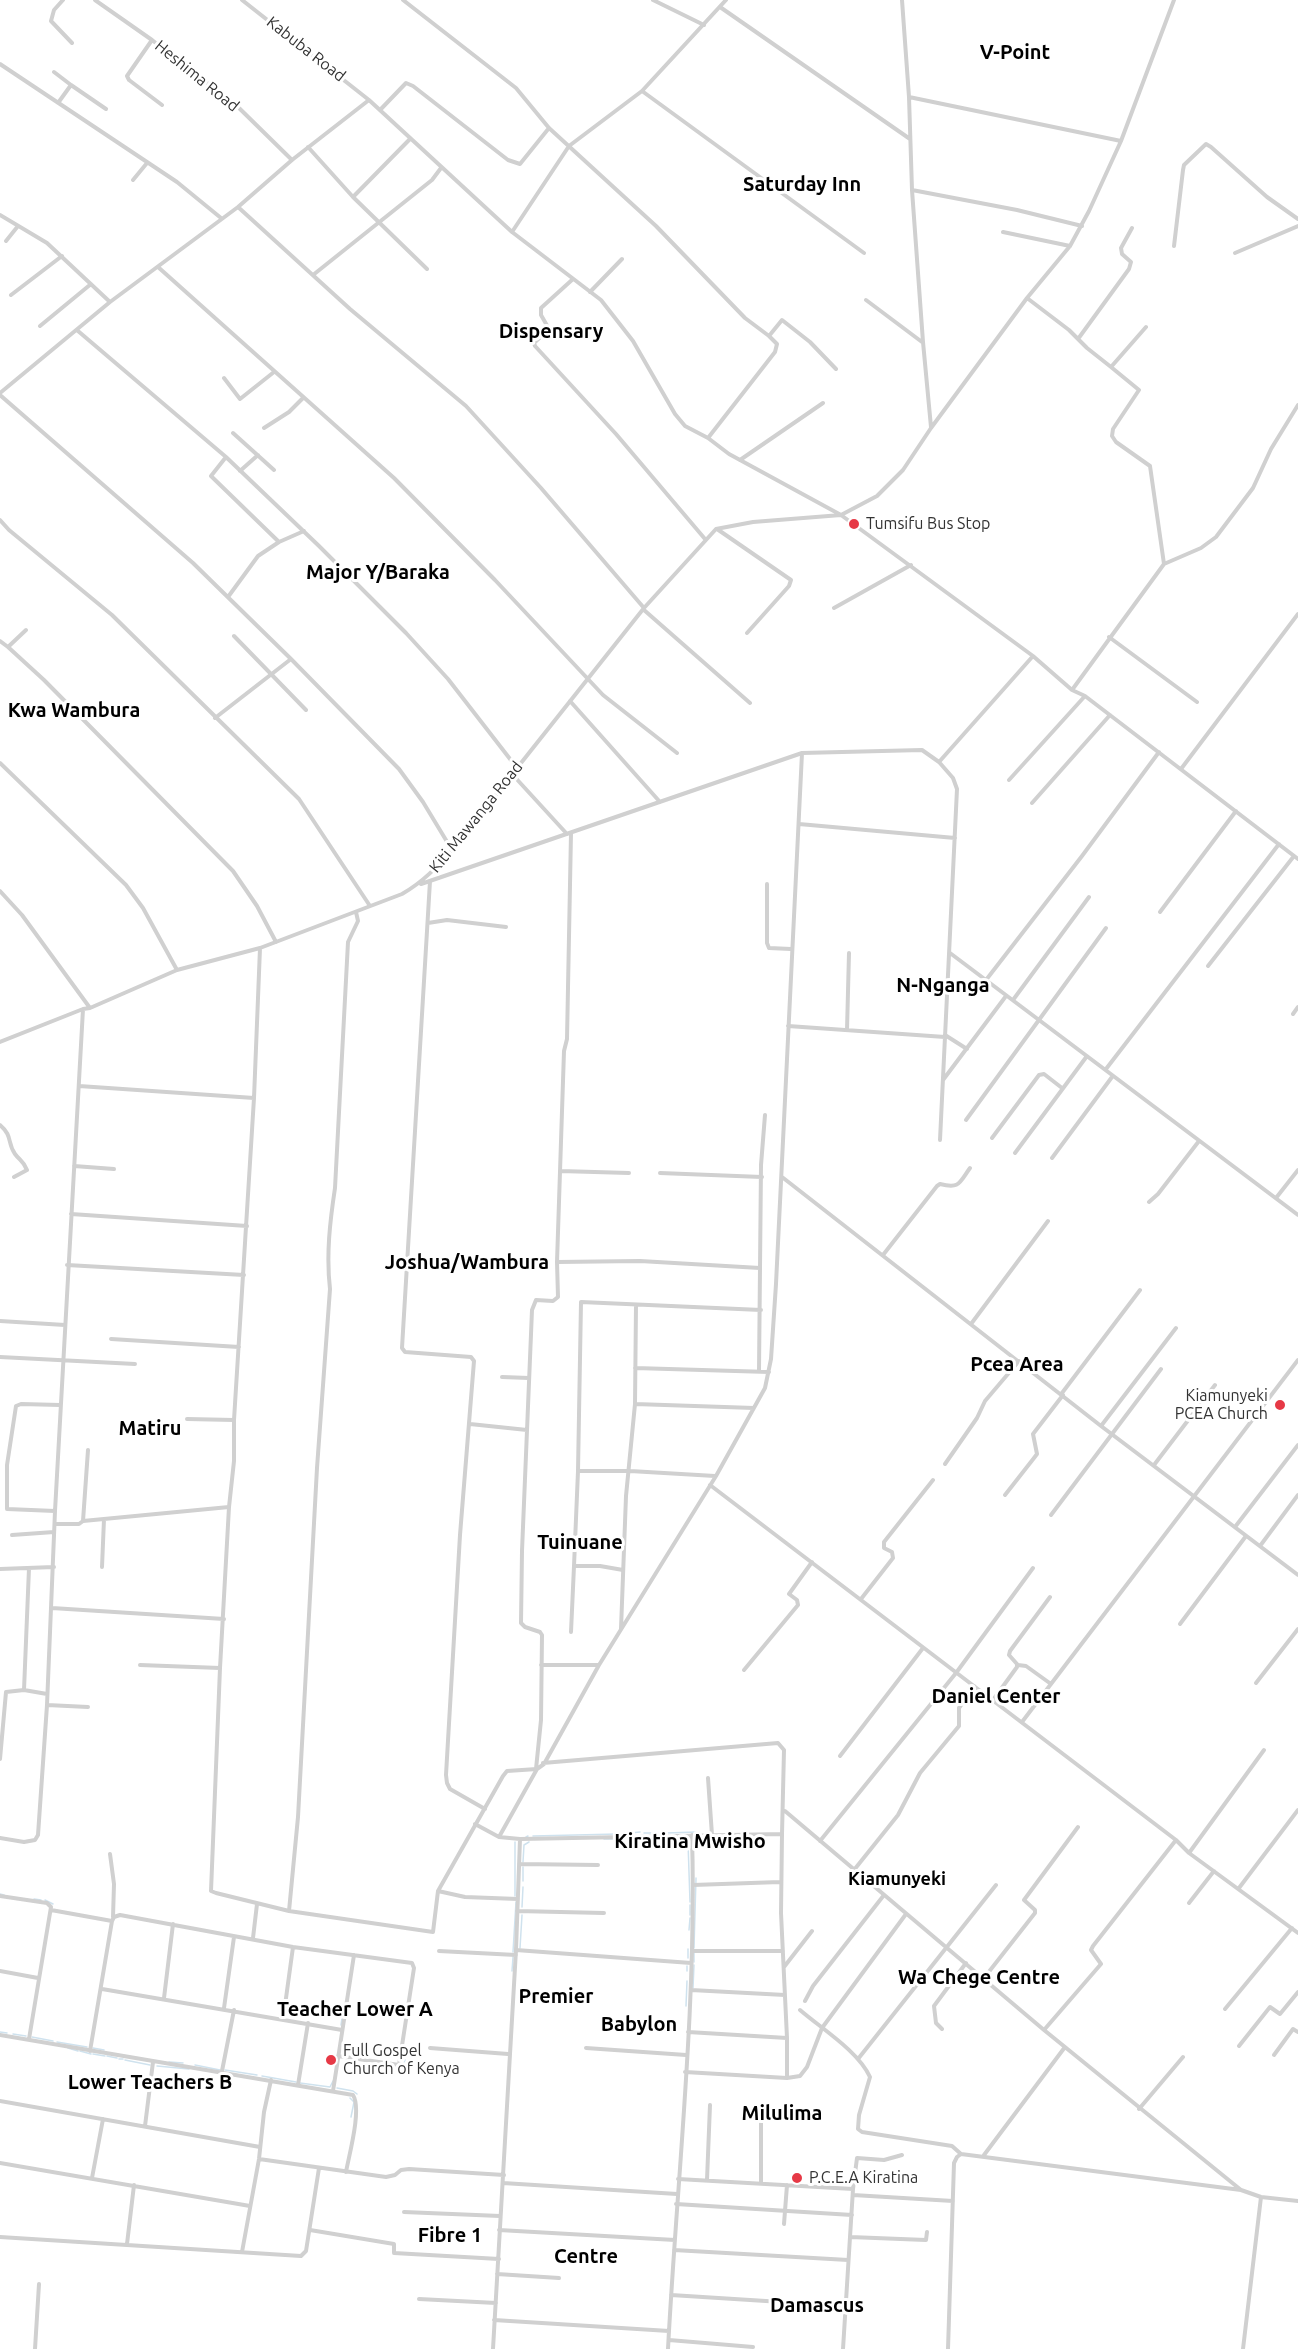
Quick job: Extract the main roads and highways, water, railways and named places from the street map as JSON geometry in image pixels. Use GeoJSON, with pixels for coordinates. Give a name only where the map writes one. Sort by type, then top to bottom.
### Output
{"type":"FeatureCollection","features":[{"type":"Feature","properties":{"kind":"waterway"},"geometry":{"type":"LineString","coordinates":[[621,1834],[640,1832]]}},
{"type":"Feature","properties":{"kind":"waterway"},"geometry":{"type":"LineString","coordinates":[[666,1833],[697,1832]]}},
{"type":"Feature","properties":{"kind":"waterway"},"geometry":{"type":"LineString","coordinates":[[644,1833],[658,1833]]}},
{"type":"Feature","properties":{"kind":"waterway"},"geometry":{"type":"LineString","coordinates":[[533,1836],[618,1834]]}},
{"type":"Feature","properties":{"kind":"waterway"},"geometry":{"type":"LineString","coordinates":[[662,1838],[685,1838]]}},
{"type":"Feature","properties":{"kind":"waterway"},"geometry":{"type":"LineString","coordinates":[[604,1839],[614,1839]]}},
{"type":"Feature","properties":{"kind":"waterway"},"geometry":{"type":"LineString","coordinates":[[515,1842],[515,1896]]}},
{"type":"Feature","properties":{"kind":"waterway"},"geometry":{"type":"LineString","coordinates":[[523,1862],[524,1845],[529,1842]]}},
{"type":"Feature","properties":{"kind":"waterway"},"geometry":{"type":"LineString","coordinates":[[688,1842],[690,1902]]}},
{"type":"Feature","properties":{"kind":"waterway"},"geometry":{"type":"LineString","coordinates":[[523,1867],[523,1881]]}},
{"type":"Feature","properties":{"kind":"waterway"},"geometry":{"type":"LineString","coordinates":[[694,1948],[696,1878]]}},
{"type":"Feature","properties":{"kind":"waterway"},"geometry":{"type":"LineString","coordinates":[[522,1907],[523,1887]]}},
{"type":"Feature","properties":{"kind":"waterway"},"geometry":{"type":"LineString","coordinates":[[0,1894],[4,1895]]}},
{"type":"Feature","properties":{"kind":"waterway"},"geometry":{"type":"LineString","coordinates":[[34,1899],[41,1900]]}},
{"type":"Feature","properties":{"kind":"waterway"},"geometry":{"type":"LineString","coordinates":[[45,1900],[53,1904]]}},
{"type":"Feature","properties":{"kind":"waterway"},"geometry":{"type":"LineString","coordinates":[[513,1952],[516,1902]]}},
{"type":"Feature","properties":{"kind":"waterway"},"geometry":{"type":"LineString","coordinates":[[690,1905],[690,1915]]}},
{"type":"Feature","properties":{"kind":"waterway"},"geometry":{"type":"LineString","coordinates":[[520,1948],[522,1915]]}},
{"type":"Feature","properties":{"kind":"waterway"},"geometry":{"type":"LineString","coordinates":[[689,1930],[690,1918]]}},
{"type":"Feature","properties":{"kind":"waterway"},"geometry":{"type":"LineString","coordinates":[[688,1949],[688,1958]]}},
{"type":"Feature","properties":{"kind":"waterway"},"geometry":{"type":"LineString","coordinates":[[694,1953],[694,1962]]}},
{"type":"Feature","properties":{"kind":"waterway"},"geometry":{"type":"LineString","coordinates":[[512,1971],[513,1957]]}},
{"type":"Feature","properties":{"kind":"waterway"},"geometry":{"type":"LineString","coordinates":[[693,1988],[694,1965]]}},
{"type":"Feature","properties":{"kind":"waterway"},"geometry":{"type":"LineString","coordinates":[[687,1966],[687,1971]]}},
{"type":"Feature","properties":{"kind":"waterway"},"geometry":{"type":"LineString","coordinates":[[686,2006],[687,1981]]}},
{"type":"Feature","properties":{"kind":"waterway"},"geometry":{"type":"LineString","coordinates":[[341,2025],[342,2018]]}},
{"type":"Feature","properties":{"kind":"waterway"},"geometry":{"type":"LineString","coordinates":[[0,2032],[7,2033]]}},
{"type":"Feature","properties":{"kind":"waterway"},"geometry":{"type":"LineString","coordinates":[[13,2034],[26,2036]]}},
{"type":"Feature","properties":{"kind":"waterway"},"geometry":{"type":"LineString","coordinates":[[32,2037],[53,2041]]}},
{"type":"Feature","properties":{"kind":"waterway"},"geometry":{"type":"LineString","coordinates":[[57,2042],[87,2047]]}},
{"type":"Feature","properties":{"kind":"waterway"},"geometry":{"type":"LineString","coordinates":[[68,2048],[78,2051]]}},
{"type":"Feature","properties":{"kind":"waterway"},"geometry":{"type":"LineString","coordinates":[[93,2048],[104,2050]]}},
{"type":"Feature","properties":{"kind":"waterway"},"geometry":{"type":"LineString","coordinates":[[405,2057],[406,2049]]}},
{"type":"Feature","properties":{"kind":"waterway"},"geometry":{"type":"LineString","coordinates":[[80,2051],[91,2054]]}},
{"type":"Feature","properties":{"kind":"waterway"},"geometry":{"type":"LineString","coordinates":[[93,2054],[105,2056]]}},
{"type":"Feature","properties":{"kind":"waterway"},"geometry":{"type":"LineString","coordinates":[[107,2056],[117,2058]]}},
{"type":"Feature","properties":{"kind":"waterway"},"geometry":{"type":"LineString","coordinates":[[125,2060],[150,2065]]}},
{"type":"Feature","properties":{"kind":"waterway"},"geometry":{"type":"LineString","coordinates":[[403,2065],[405,2060]]}},
{"type":"Feature","properties":{"kind":"waterway"},"geometry":{"type":"LineString","coordinates":[[169,2062],[183,2063]]}},
{"type":"Feature","properties":{"kind":"waterway"},"geometry":{"type":"LineString","coordinates":[[195,2065],[220,2070]]}},
{"type":"Feature","properties":{"kind":"waterway"},"geometry":{"type":"LineString","coordinates":[[157,2066],[189,2069]]}},
{"type":"Feature","properties":{"kind":"waterway"},"geometry":{"type":"LineString","coordinates":[[225,2070],[257,2075]]}},
{"type":"Feature","properties":{"kind":"waterway"},"geometry":{"type":"LineString","coordinates":[[262,2076],[296,2082]]}},
{"type":"Feature","properties":{"kind":"waterway"},"geometry":{"type":"LineString","coordinates":[[300,2083],[330,2087],[333,2081]]}},
{"type":"Feature","properties":{"kind":"waterway"},"geometry":{"type":"LineString","coordinates":[[337,2088],[357,2094]]}},
{"type":"Feature","properties":{"kind":"waterway"},"geometry":{"type":"LineString","coordinates":[[350,2098],[354,2102],[351,2117]]}},
{"type":"Feature","properties":{"kind":"place","name":"Tumsifu Bus Stop"},"geometry":{"type":"Point","coordinates":[854,524]}},
{"type":"Feature","properties":{"kind":"place","name":"Kiamunyeki PCEA Church"},"geometry":{"type":"Point","coordinates":[1280,1405]}},
{"type":"Feature","properties":{"kind":"place","name":"Full Gospel Church of Kenya"},"geometry":{"type":"Point","coordinates":[331,2060]}},
{"type":"Feature","properties":{"kind":"place","name":"P.C.E.A Kiratina"},"geometry":{"type":"Point","coordinates":[797,2178]}},
{"type":"Feature","properties":{"kind":"district","name":"V-Point"},"geometry":{"type":"Point","coordinates":[1015,52]}},
{"type":"Feature","properties":{"kind":"district","name":"Saturday Inn"},"geometry":{"type":"Point","coordinates":[802,184]}},
{"type":"Feature","properties":{"kind":"district","name":"Dispensary"},"geometry":{"type":"Point","coordinates":[551,331]}},
{"type":"Feature","properties":{"kind":"district","name":"Major Y/Baraka"},"geometry":{"type":"Point","coordinates":[378,572]}},
{"type":"Feature","properties":{"kind":"district","name":"Kwa Wambura"},"geometry":{"type":"Point","coordinates":[74,710]}},
{"type":"Feature","properties":{"kind":"district","name":"N-Nganga"},"geometry":{"type":"Point","coordinates":[943,985]}},
{"type":"Feature","properties":{"kind":"district","name":"Joshua/Wambura"},"geometry":{"type":"Point","coordinates":[467,1262]}},
{"type":"Feature","properties":{"kind":"district","name":"Pcea Area"},"geometry":{"type":"Point","coordinates":[1017,1364]}},
{"type":"Feature","properties":{"kind":"district","name":"Matiru"},"geometry":{"type":"Point","coordinates":[150,1428]}},
{"type":"Feature","properties":{"kind":"district","name":"Tuinuane"},"geometry":{"type":"Point","coordinates":[580,1542]}},
{"type":"Feature","properties":{"kind":"district","name":"Daniel Center"},"geometry":{"type":"Point","coordinates":[996,1696]}},
{"type":"Feature","properties":{"kind":"district","name":"Kiratina Mwisho"},"geometry":{"type":"Point","coordinates":[690,1841]}},
{"type":"Feature","properties":{"kind":"district","name":"Kiamunyeki"},"geometry":{"type":"Point","coordinates":[897,1879]}},
{"type":"Feature","properties":{"kind":"district","name":"Wa Chege Centre"},"geometry":{"type":"Point","coordinates":[979,1977]}},
{"type":"Feature","properties":{"kind":"district","name":"Premier"},"geometry":{"type":"Point","coordinates":[556,1996]}},
{"type":"Feature","properties":{"kind":"district","name":"Teacher Lower A"},"geometry":{"type":"Point","coordinates":[355,2009]}},
{"type":"Feature","properties":{"kind":"district","name":"Babylon"},"geometry":{"type":"Point","coordinates":[639,2024]}},
{"type":"Feature","properties":{"kind":"district","name":"Lower Teachers B"},"geometry":{"type":"Point","coordinates":[150,2082]}},
{"type":"Feature","properties":{"kind":"district","name":"Milulima"},"geometry":{"type":"Point","coordinates":[782,2113]}},
{"type":"Feature","properties":{"kind":"district","name":"Fibre 1"},"geometry":{"type":"Point","coordinates":[450,2235]}},
{"type":"Feature","properties":{"kind":"district","name":"Centre"},"geometry":{"type":"Point","coordinates":[586,2256]}},
{"type":"Feature","properties":{"kind":"district","name":"Damascus"},"geometry":{"type":"Point","coordinates":[817,2305]}}]}
